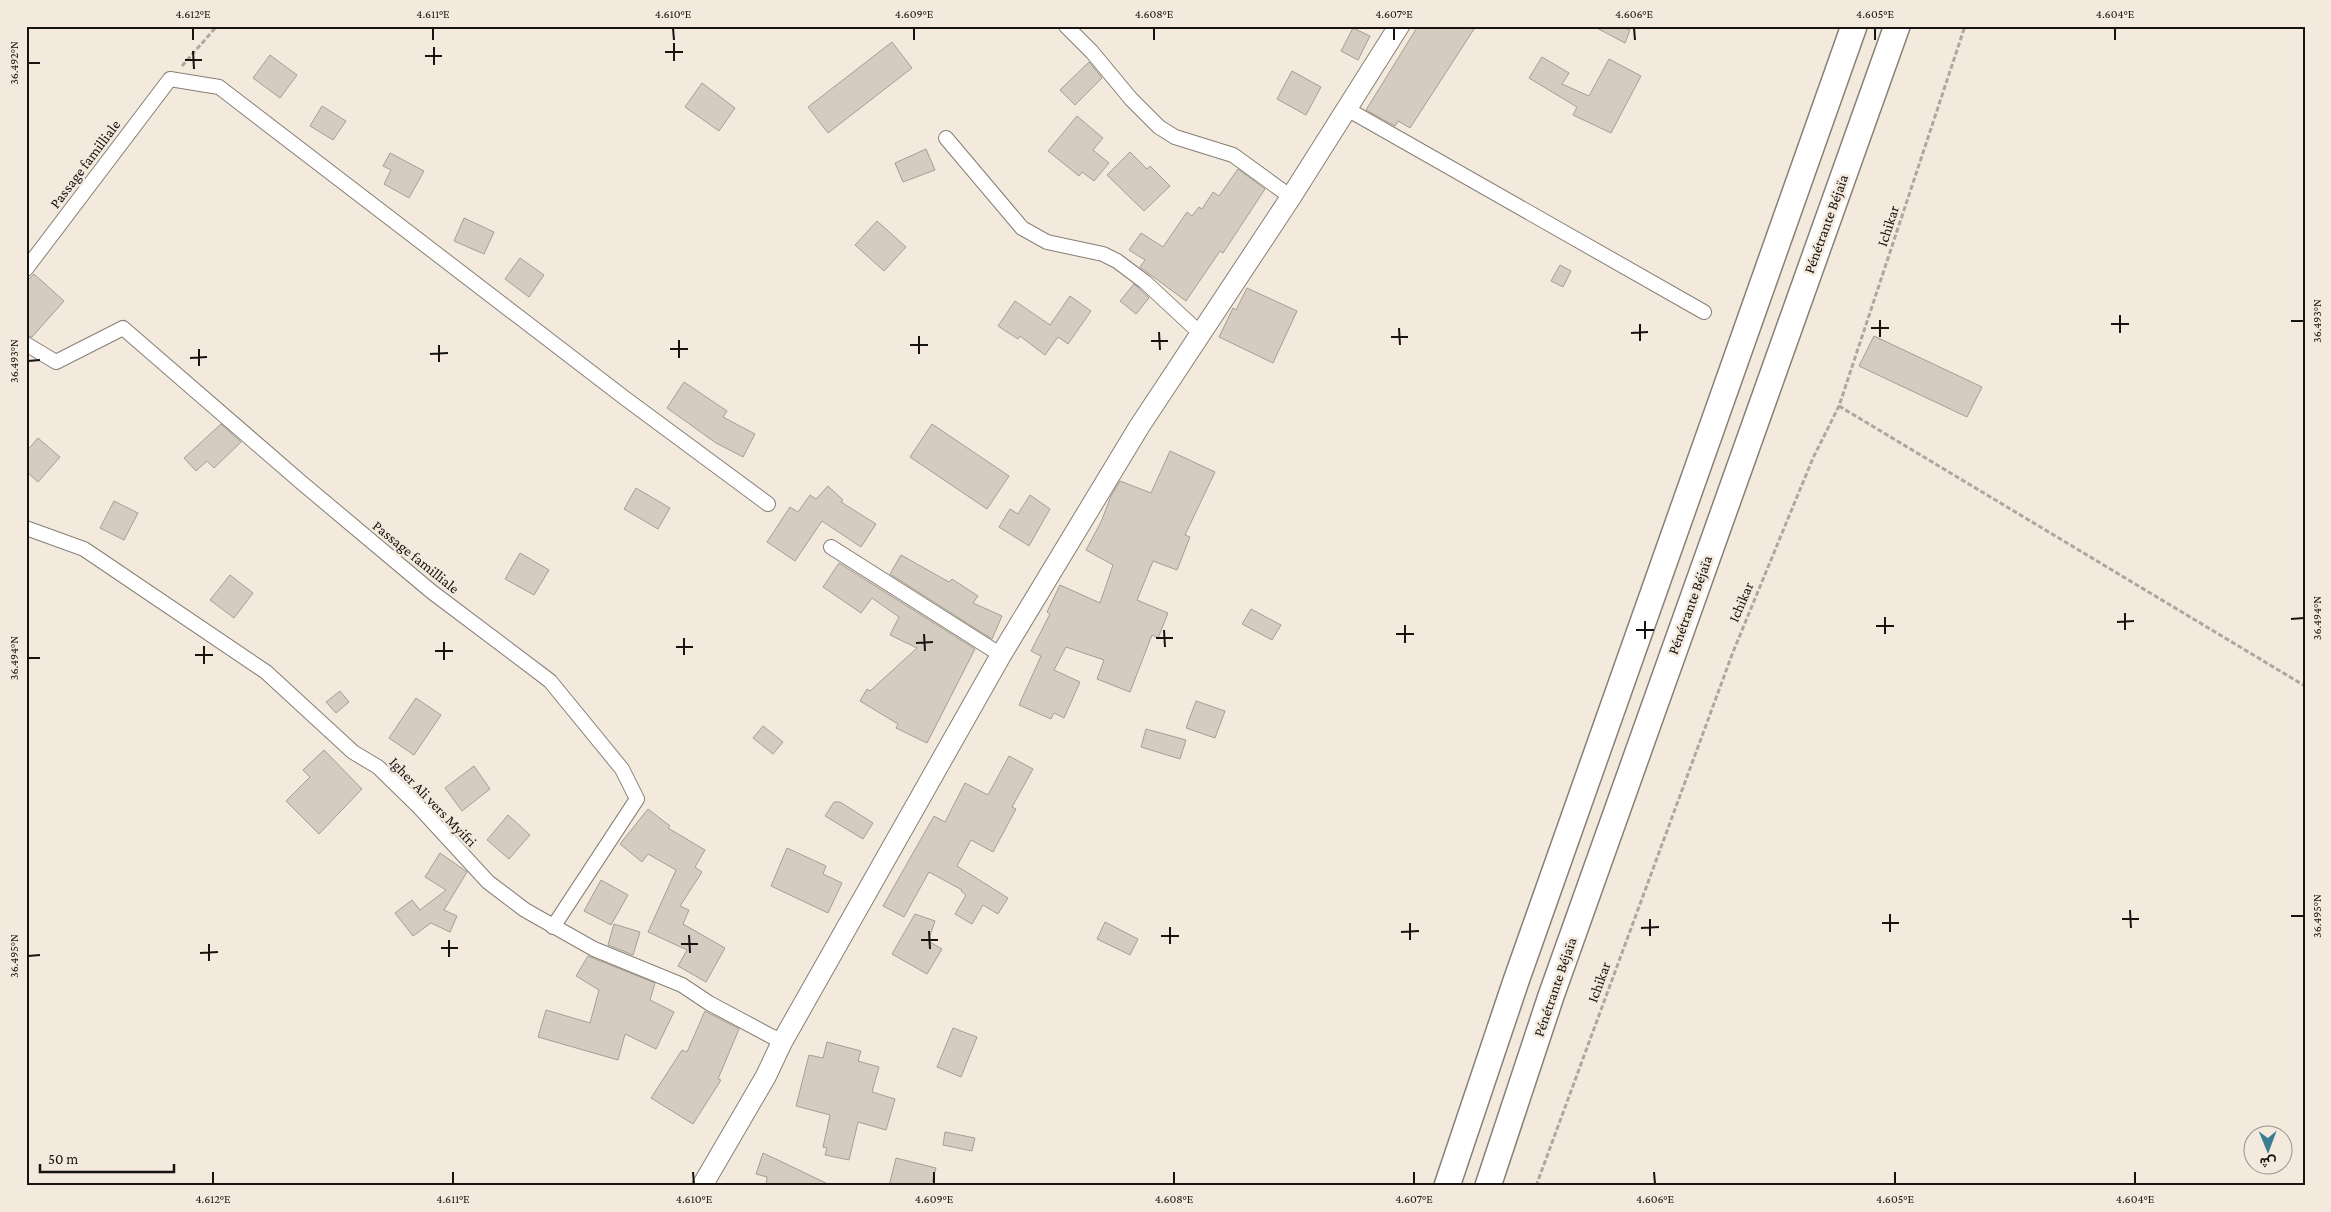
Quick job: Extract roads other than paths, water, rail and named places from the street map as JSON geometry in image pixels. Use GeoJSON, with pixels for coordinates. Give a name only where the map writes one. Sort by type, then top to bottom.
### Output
{"type":"FeatureCollection","features":[{"type":"Feature","properties":{"kind":"highway"},"geometry":{"type":"LineString","coordinates":[[1447,1186],[1519,972],[1854,26]]}},
{"type":"Feature","properties":{"kind":"highway","name":"Pénétrante Béjaïa"},"geometry":{"type":"LineString","coordinates":[[1488,1186],[1551,996],[1897,26]]}},
{"type":"Feature","properties":{"kind":"main road"},"geometry":{"type":"LineString","coordinates":[[702,1186],[766,1076],[782,1042],[1001,655],[1139,428],[1291,197],[1399,26]]}},
{"type":"Feature","properties":{"kind":"street"},"geometry":{"type":"LineString","coordinates":[[1066,26],[1092,52],[1131,99],[1159,127],[1175,137],[1233,155],[1291,197]]}},
{"type":"Feature","properties":{"kind":"street","name":"Passage familliale"},"geometry":{"type":"LineString","coordinates":[[26,269],[170,79],[219,86],[626,399],[768,504]]}},
{"type":"Feature","properties":{"kind":"street"},"geometry":{"type":"LineString","coordinates":[[1347,109],[1704,312]]}},
{"type":"Feature","properties":{"kind":"street"},"geometry":{"type":"LineString","coordinates":[[946,138],[1022,228],[1047,242],[1103,254],[1117,261],[1145,282],[1201,334]]}},
{"type":"Feature","properties":{"kind":"street","name":"Passage familliale"},"geometry":{"type":"LineString","coordinates":[[26,344],[56,362],[123,328],[302,484],[432,592],[550,681],[622,770],[637,799],[553,927]]}},
{"type":"Feature","properties":{"kind":"street","name":"Igher Ali vers Myifri"},"geometry":{"type":"LineString","coordinates":[[26,528],[84,548],[266,672],[353,752],[378,767],[419,807],[488,882],[525,910],[553,927],[602,952],[682,985],[709,1003],[782,1042]]}},
{"type":"Feature","properties":{"kind":"street"},"geometry":{"type":"LineString","coordinates":[[831,547],[1001,655]]}}]}
